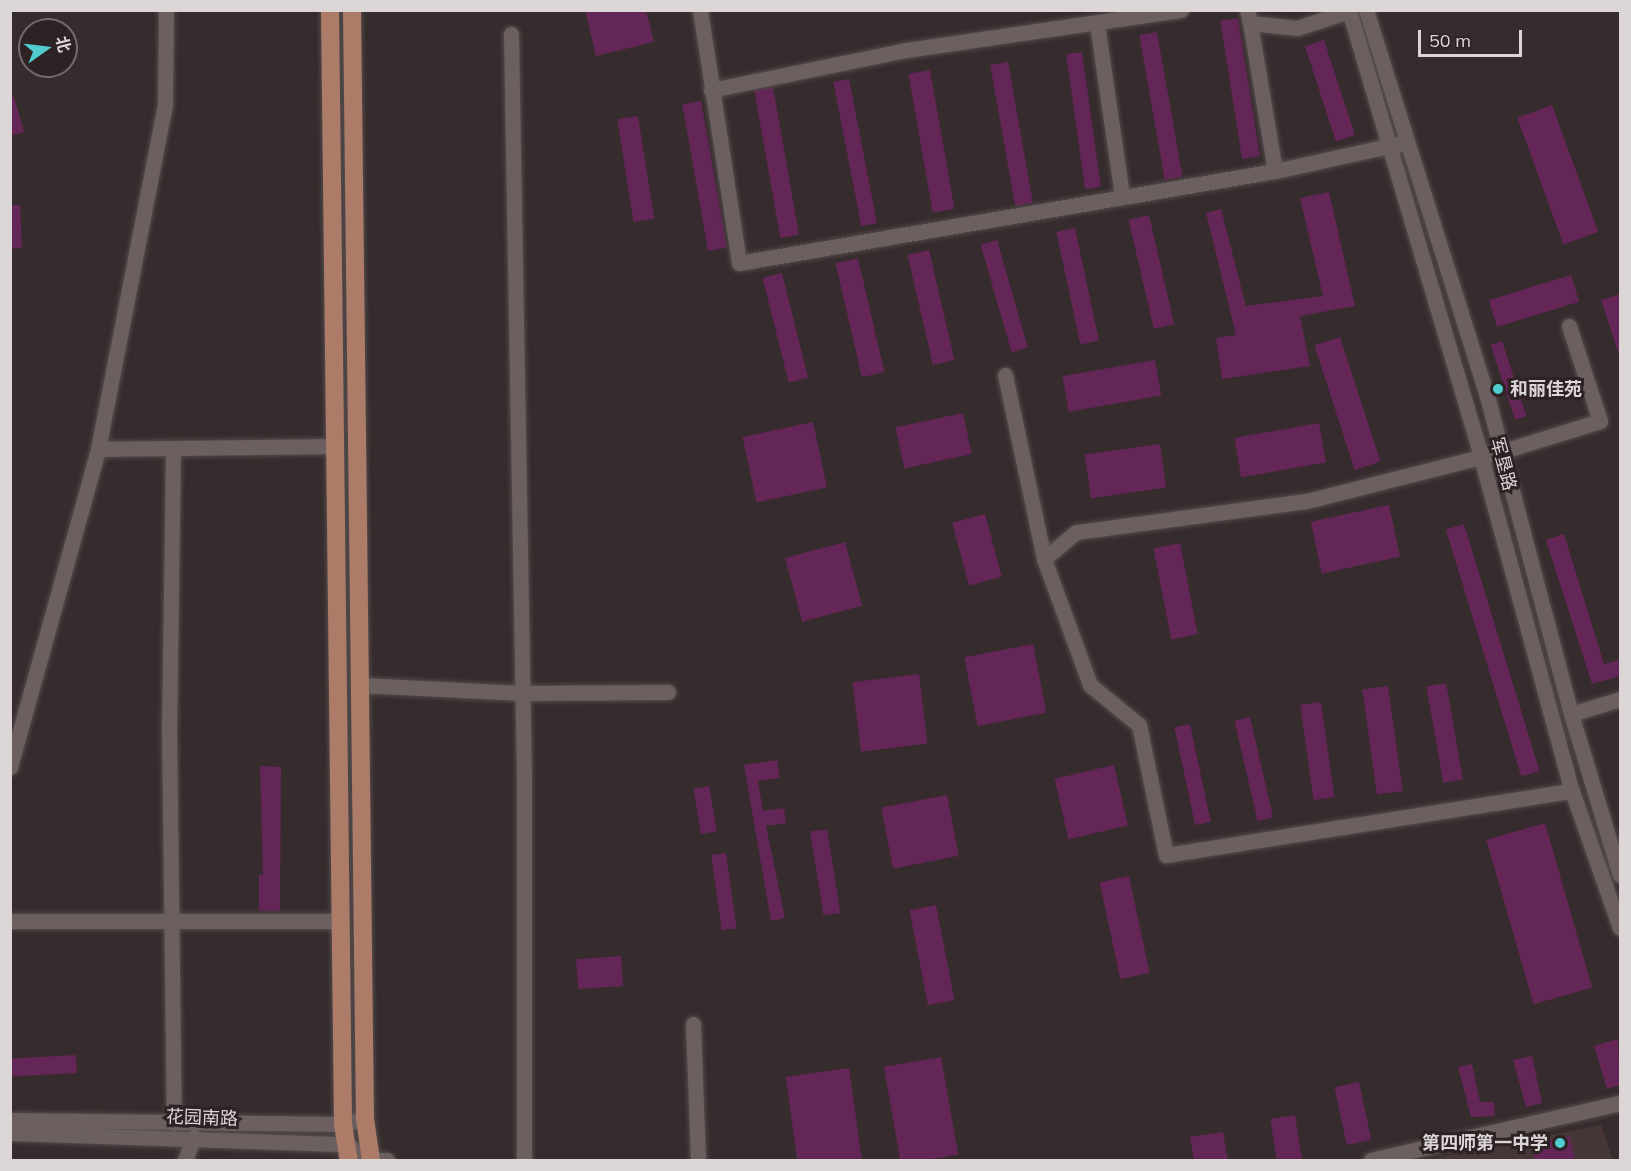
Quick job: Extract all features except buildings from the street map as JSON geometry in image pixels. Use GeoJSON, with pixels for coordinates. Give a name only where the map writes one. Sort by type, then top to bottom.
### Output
{"type":"FeatureCollection","features":[{"type":"Feature","properties":{"kind":"main road"},"geometry":{"type":"LineString","coordinates":[[330,10],[343,1124],[347,1152]]}},
{"type":"Feature","properties":{"kind":"main road"},"geometry":{"type":"LineString","coordinates":[[352,10],[364,1119],[371,1160]]}},
{"type":"Feature","properties":{"kind":"street"},"geometry":{"type":"LineString","coordinates":[[10,767],[98,449],[165,103],[166,10]]}},
{"type":"Feature","properties":{"kind":"street"},"geometry":{"type":"LineString","coordinates":[[700,10],[739,263],[859,246],[1122,196],[1275,171],[1407,142]]}},
{"type":"Feature","properties":{"kind":"street"},"geometry":{"type":"LineString","coordinates":[[711,90],[906,50],[1181,10]]}},
{"type":"Feature","properties":{"kind":"street","name":"军垦路"},"geometry":{"type":"LineString","coordinates":[[1366,10],[1487,396],[1571,714],[1620,875]]}},
{"type":"Feature","properties":{"kind":"street"},"geometry":{"type":"LineString","coordinates":[[1275,171],[1248,17],[1297,28],[1349,11]]}},
{"type":"Feature","properties":{"kind":"street","name":"军垦路"},"geometry":{"type":"LineString","coordinates":[[1349,11],[1481,457],[1572,791],[1620,928]]}},
{"type":"Feature","properties":{"kind":"street"},"geometry":{"type":"LineString","coordinates":[[1097,24],[1122,196]]}},
{"type":"Feature","properties":{"kind":"street"},"geometry":{"type":"LineString","coordinates":[[511,34],[523,693],[524,1161]]}},
{"type":"Feature","properties":{"kind":"street"},"geometry":{"type":"LineString","coordinates":[[1044,559],[1076,532],[1306,501],[1500,452],[1600,421],[1569,326]]}},
{"type":"Feature","properties":{"kind":"street"},"geometry":{"type":"LineString","coordinates":[[1005,375],[1044,559],[1090,685],[1139,725],[1166,855],[1572,791]]}},
{"type":"Feature","properties":{"kind":"street"},"geometry":{"type":"LineString","coordinates":[[98,449],[334,446]]}},
{"type":"Feature","properties":{"kind":"street"},"geometry":{"type":"LineString","coordinates":[[173,449],[170,925],[174,1123]]}},
{"type":"Feature","properties":{"kind":"street"},"geometry":{"type":"LineString","coordinates":[[360,685],[523,693],[668,692]]}},
{"type":"Feature","properties":{"kind":"street"},"geometry":{"type":"LineString","coordinates":[[1571,714],[1620,699]]}},
{"type":"Feature","properties":{"kind":"street"},"geometry":{"type":"LineString","coordinates":[[10,921],[170,925],[341,921]]}},
{"type":"Feature","properties":{"kind":"street"},"geometry":{"type":"LineString","coordinates":[[693,1024],[699,1161]]}},
{"type":"Feature","properties":{"kind":"street"},"geometry":{"type":"LineString","coordinates":[[1371,1161],[1620,1103]]}},
{"type":"Feature","properties":{"kind":"street","name":"花园南路"},"geometry":{"type":"LineString","coordinates":[[10,1120],[343,1124],[364,1119]]}},
{"type":"Feature","properties":{"kind":"street","name":"花园南路"},"geometry":{"type":"LineString","coordinates":[[10,1133],[194,1137],[347,1152],[371,1160],[387,1161]]}},
{"type":"Feature","properties":{"kind":"street"},"geometry":{"type":"LineString","coordinates":[[185,1161],[194,1137]]}},
{"type":"Feature","properties":{"kind":"shaded area","name":"第四师第一中学"},"geometry":{"type":"Polygon","coordinates":[[[1601,1125],[1613,1160],[1425,1160],[1601,1125]]]}},
{"type":"Feature","properties":{"kind":"place","name":"和丽佳苑"},"geometry":{"type":"Point","coordinates":[1498,389]}},
{"type":"Feature","properties":{"kind":"place","name":"第四师第一中学"},"geometry":{"type":"Point","coordinates":[1560,1143]}}]}
